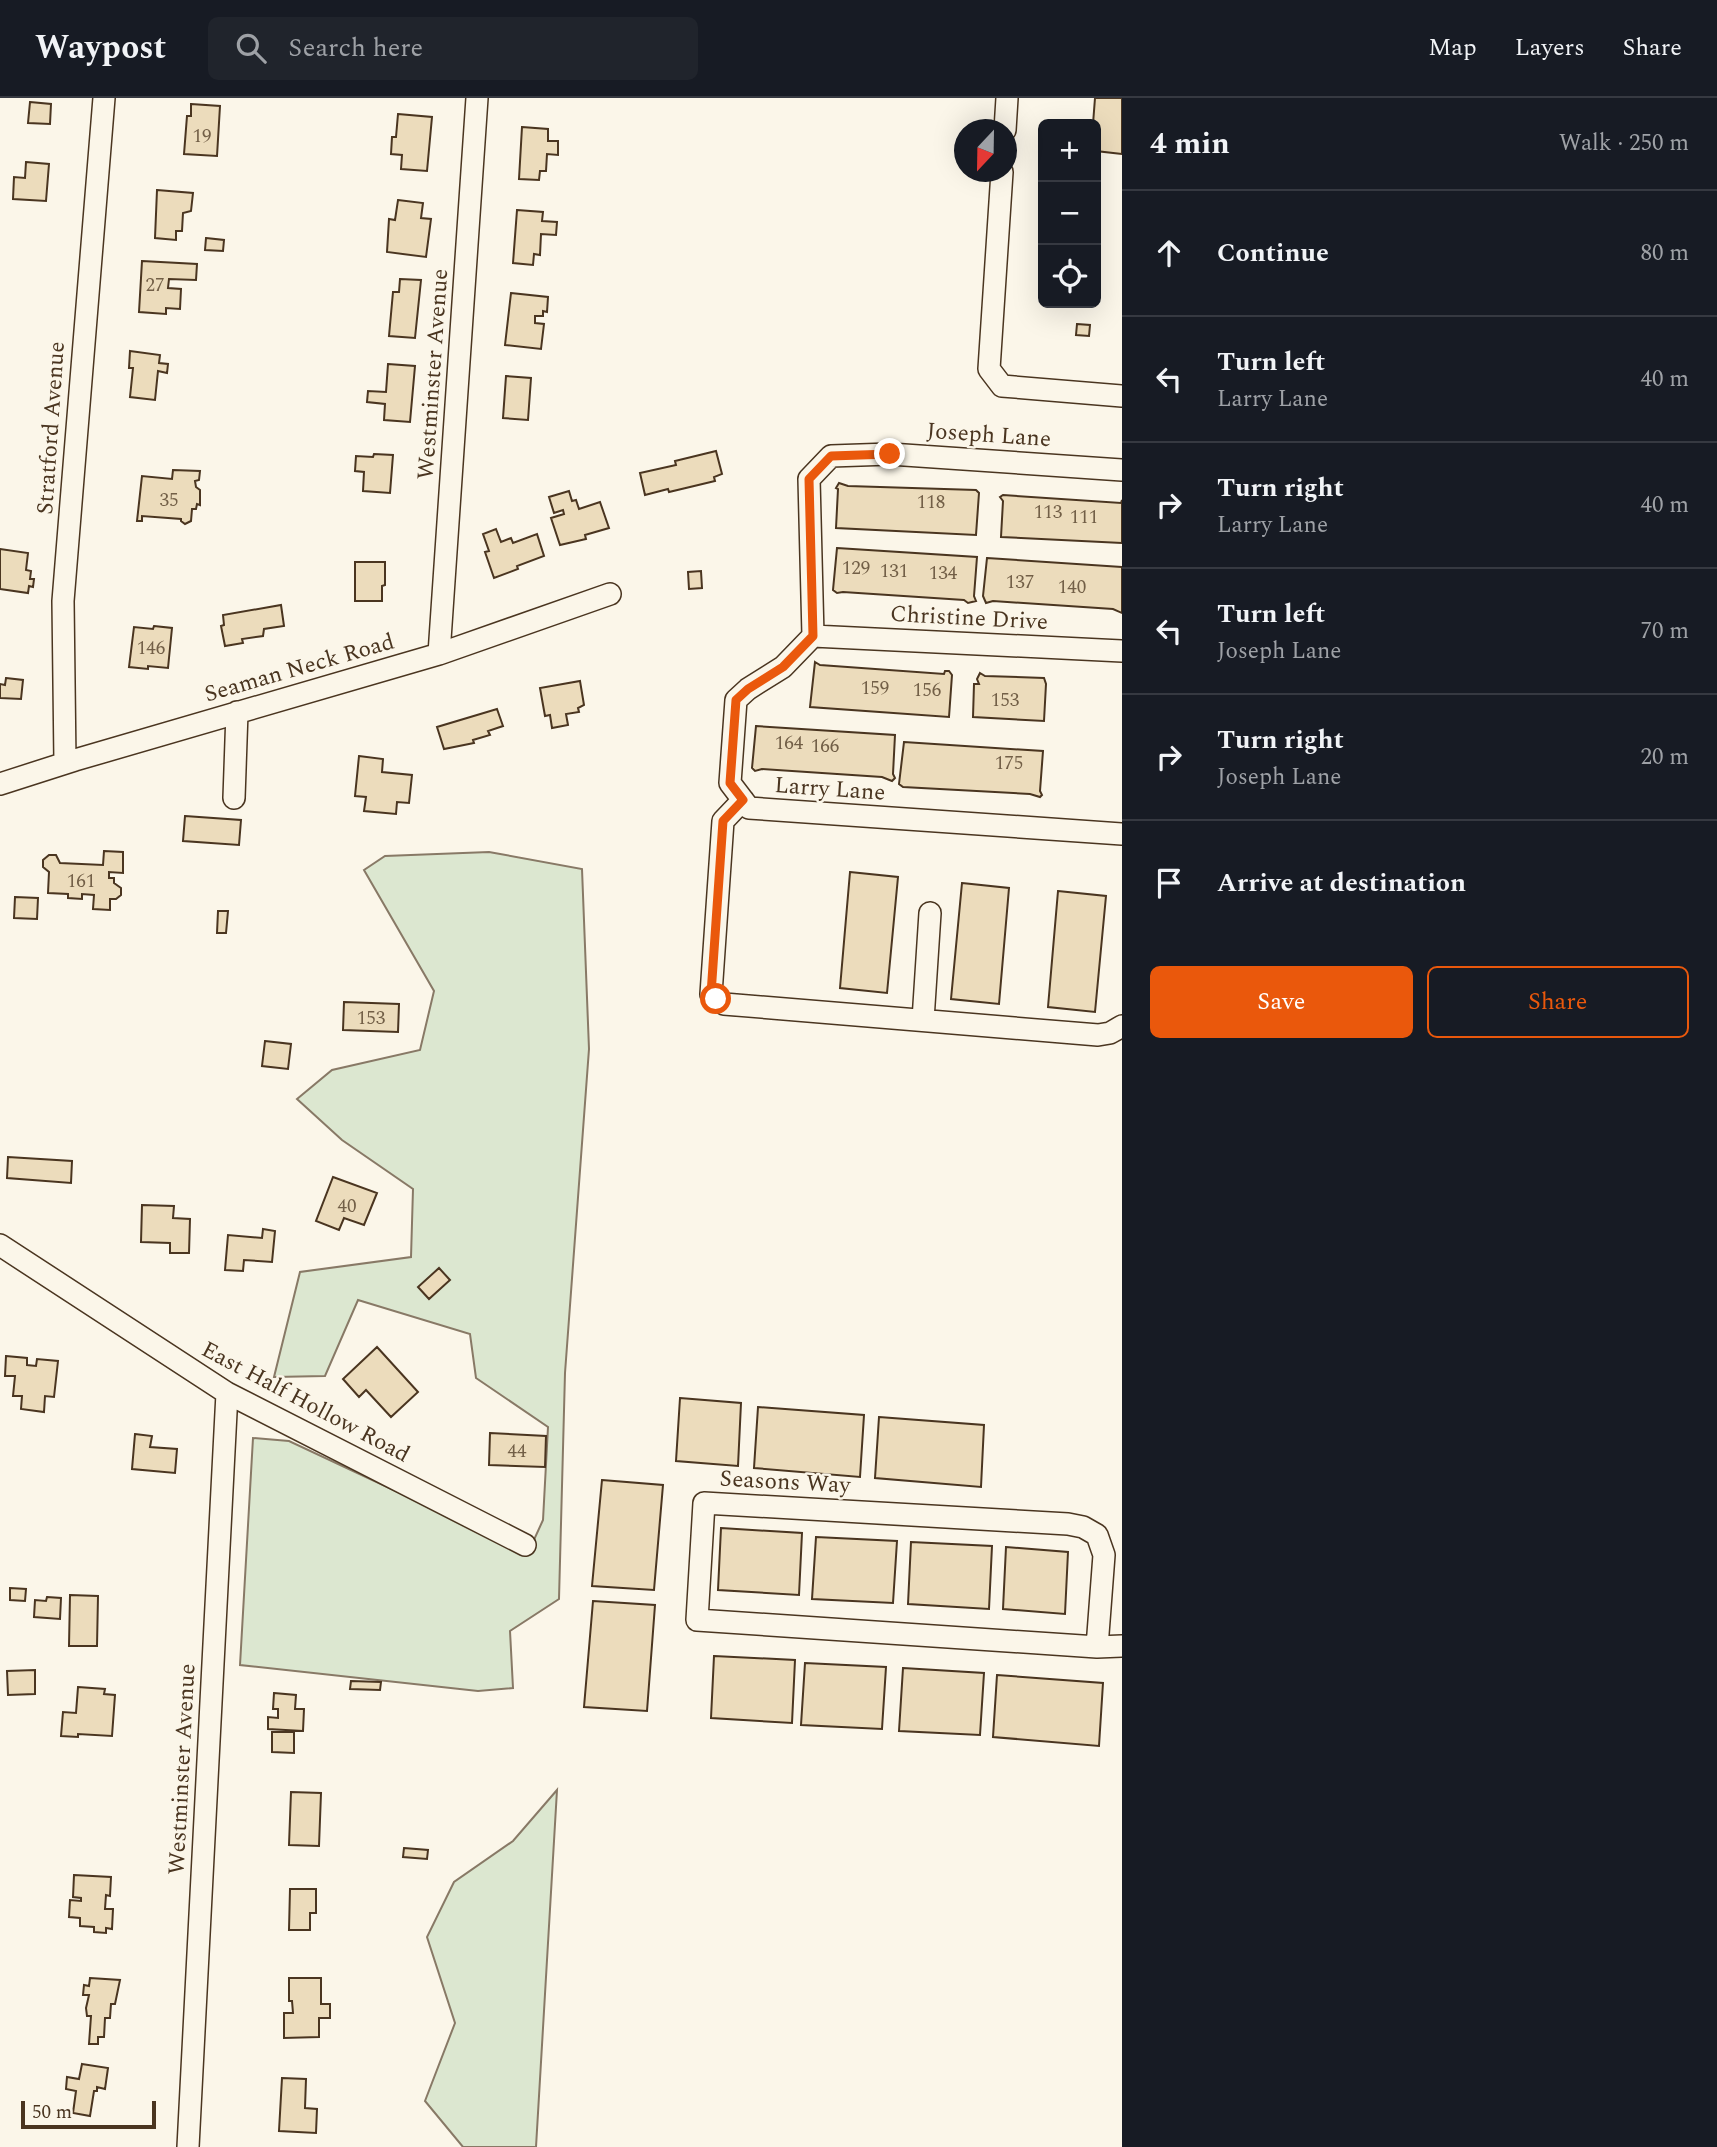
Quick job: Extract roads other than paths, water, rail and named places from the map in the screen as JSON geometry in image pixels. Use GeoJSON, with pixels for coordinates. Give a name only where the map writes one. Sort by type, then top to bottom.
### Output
{"type":"FeatureCollection","features":[{"type":"Feature","properties":{"kind":"street","name":"Stratford Avenue"},"geometry":{"type":"LineString","coordinates":[[65,763],[63,601],[104,98]]}},
{"type":"Feature","properties":{"kind":"street","name":"Westminster Avenue"},"geometry":{"type":"LineString","coordinates":[[439,654],[477,98]]}},
{"type":"Feature","properties":{"kind":"street"},"geometry":{"type":"LineString","coordinates":[[1005,119],[1007,98]]}},
{"type":"Feature","properties":{"kind":"street"},"geometry":{"type":"LineString","coordinates":[[1001,182],[989,369],[1002,386],[1122,396]]}},
{"type":"Feature","properties":{"kind":"street","name":"Joseph Lane"},"geometry":{"type":"LineString","coordinates":[[813,636],[809,479],[831,456],[890,454],[1122,470]]}},
{"type":"Feature","properties":{"kind":"street","name":"Seaman Neck Road"},"geometry":{"type":"LineString","coordinates":[[0,784],[439,654],[610,594]]}},
{"type":"Feature","properties":{"kind":"street","name":"Christine Drive"},"geometry":{"type":"LineString","coordinates":[[813,636],[1122,651]]}},
{"type":"Feature","properties":{"kind":"street","name":"Larry Lane"},"geometry":{"type":"LineString","coordinates":[[813,636],[783,667],[748,689],[736,700],[730,783],[749,808],[1122,834]]}},
{"type":"Feature","properties":{"kind":"street"},"geometry":{"type":"LineString","coordinates":[[234,798],[237,712]]}},
{"type":"Feature","properties":{"kind":"street"},"geometry":{"type":"LineString","coordinates":[[743,800],[723,821],[711,994],[724,1004],[1098,1035],[1110,1033],[1122,1026]]}},
{"type":"Feature","properties":{"kind":"street"},"geometry":{"type":"LineString","coordinates":[[923,1020],[930,913]]}},
{"type":"Feature","properties":{"kind":"street","name":"East Half Hollow Road"},"geometry":{"type":"LineString","coordinates":[[0,1245],[227,1393],[525,1545]]}},
{"type":"Feature","properties":{"kind":"street","name":"Westminster Avenue"},"geometry":{"type":"LineString","coordinates":[[188,2147],[227,1393]]}},
{"type":"Feature","properties":{"kind":"street","name":"Seasons Way"},"geometry":{"type":"LineString","coordinates":[[1097,1647],[1104,1555],[1097,1535],[1083,1527],[704,1503],[697,1619],[1097,1647],[1122,1646]]}}]}
